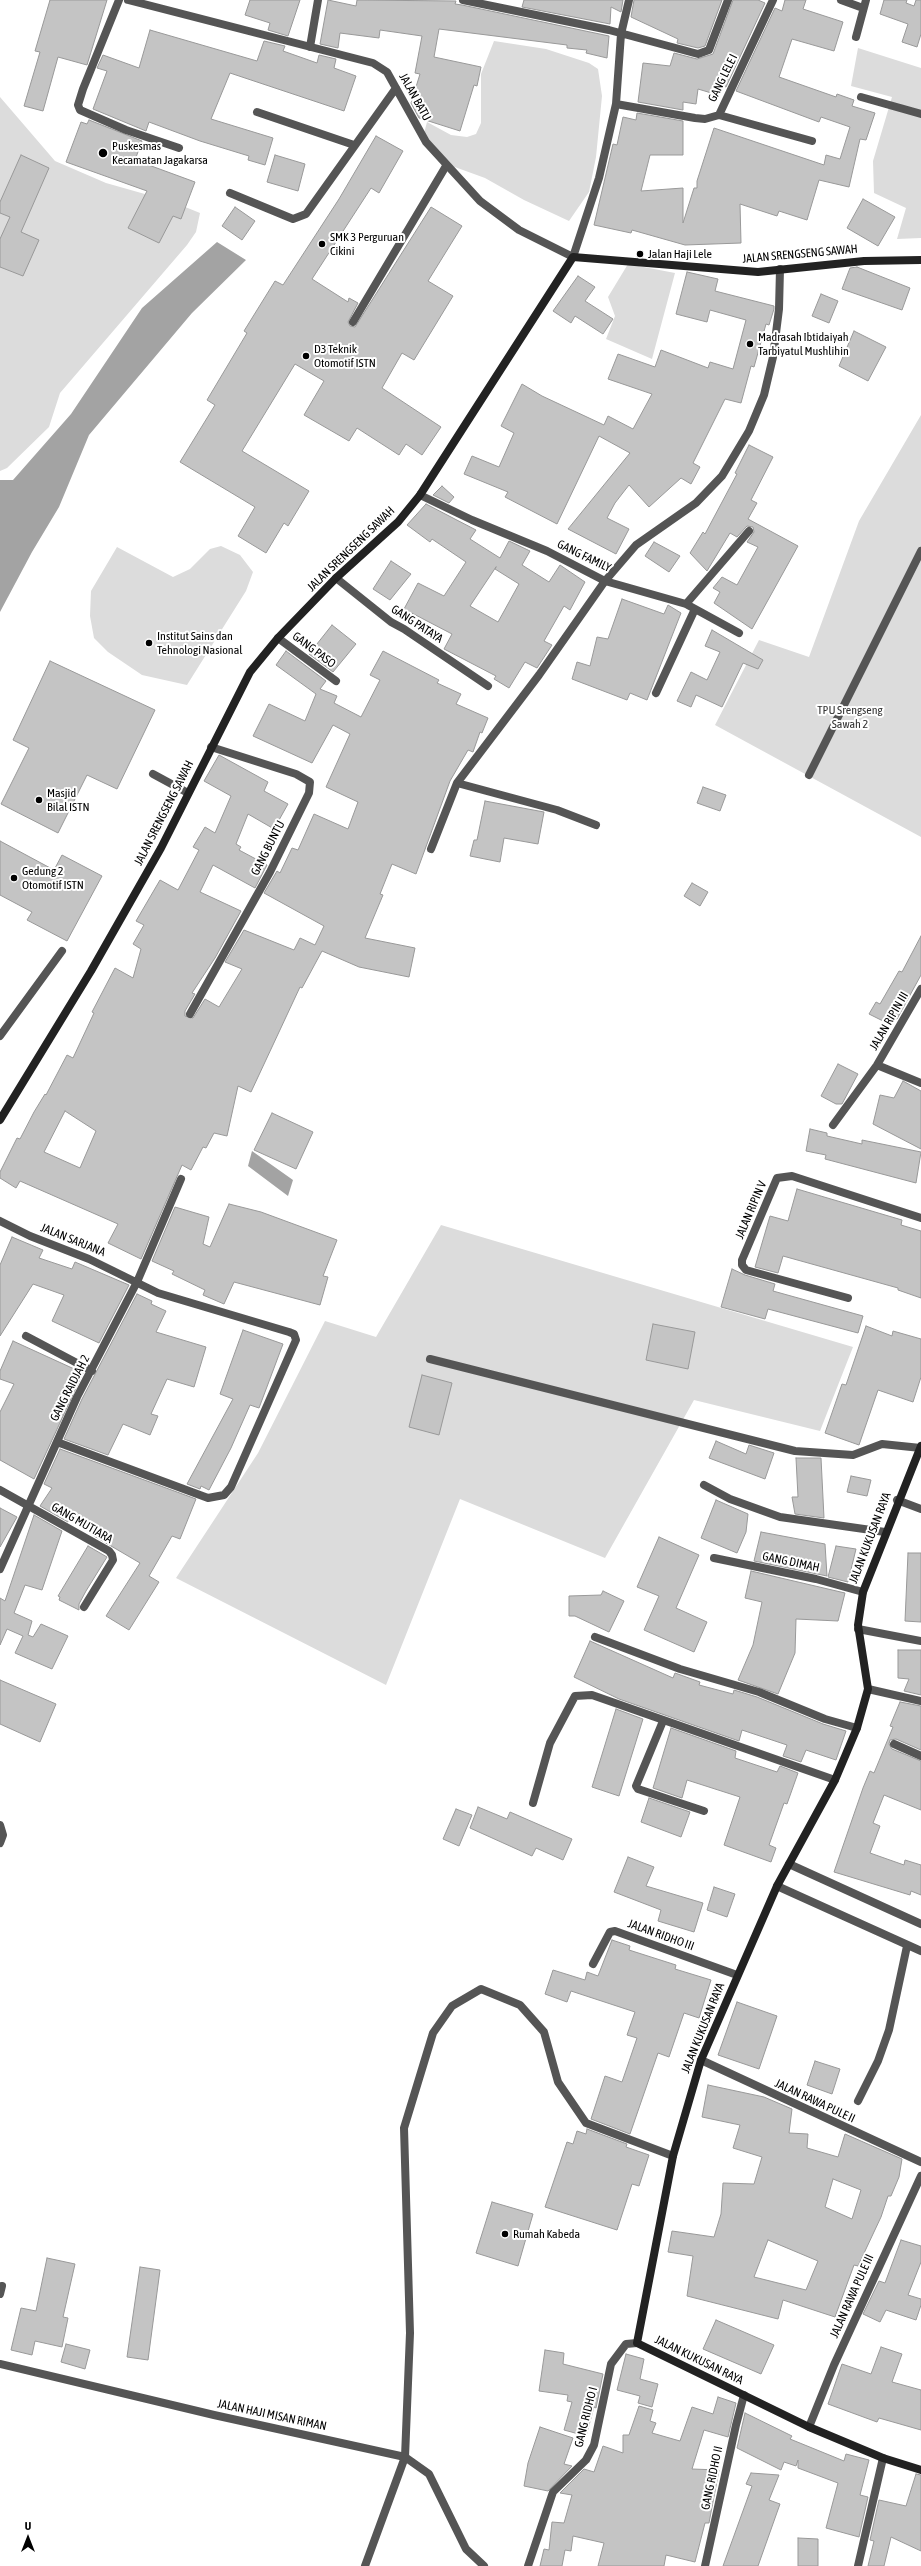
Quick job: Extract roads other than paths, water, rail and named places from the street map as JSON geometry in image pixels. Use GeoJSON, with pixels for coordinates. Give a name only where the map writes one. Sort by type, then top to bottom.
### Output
{"type":"FeatureCollection","features":[{"type":"Feature","properties":{"kind":"street"},"geometry":{"type":"LineString","coordinates":[[119,0],[83,89],[78,105],[80,110],[126,130],[179,148]]}},
{"type":"Feature","properties":{"kind":"street","name":"JALAN BATU"},"geometry":{"type":"LineString","coordinates":[[128,0],[373,63],[387,72],[426,142],[446,166],[480,201],[519,230],[573,257]]}},
{"type":"Feature","properties":{"kind":"street"},"geometry":{"type":"LineString","coordinates":[[310,47],[318,0]]}},
{"type":"Feature","properties":{"kind":"street"},"geometry":{"type":"LineString","coordinates":[[463,0],[609,30],[698,54],[704,53],[712,44],[728,0]]}},
{"type":"Feature","properties":{"kind":"street"},"geometry":{"type":"LineString","coordinates":[[573,257],[599,178],[616,104],[621,34],[629,0]]}},
{"type":"Feature","properties":{"kind":"street","name":"GANG LELE I"},"geometry":{"type":"LineString","coordinates":[[616,104],[695,118],[713,118],[718,115],[773,0]]}},
{"type":"Feature","properties":{"kind":"street"},"geometry":{"type":"LineString","coordinates":[[841,0],[865,4],[856,37]]}},
{"type":"Feature","properties":{"kind":"street"},"geometry":{"type":"LineString","coordinates":[[230,193],[293,219],[306,214],[396,88]]}},
{"type":"Feature","properties":{"kind":"street"},"geometry":{"type":"LineString","coordinates":[[861,97],[921,114]]}},
{"type":"Feature","properties":{"kind":"street"},"geometry":{"type":"LineString","coordinates":[[257,112],[354,145]]}},
{"type":"Feature","properties":{"kind":"street"},"geometry":{"type":"LineString","coordinates":[[718,115],[812,141]]}},
{"type":"Feature","properties":{"kind":"street"},"geometry":{"type":"LineString","coordinates":[[353,322],[446,166]]}},
{"type":"Feature","properties":{"kind":"street","name":"JALAN SRENGSENG SAWAH"},"geometry":{"type":"LineString","coordinates":[[0,1120],[91,971],[161,848],[250,672],[278,638],[336,578],[398,522],[420,495],[573,257],[616,259],[714,270],[758,272],[864,261],[921,260]]}},
{"type":"Feature","properties":{"kind":"street"},"geometry":{"type":"LineString","coordinates":[[431,849],[457,783],[539,675],[605,581],[636,546],[696,503],[716,481],[749,431],[764,395],[773,357],[779,309],[780,269]]}},
{"type":"Feature","properties":{"kind":"street","name":"GANG FAMILY"},"geometry":{"type":"LineString","coordinates":[[420,495],[472,520],[547,551],[605,581],[686,604],[739,633]]}},
{"type":"Feature","properties":{"kind":"street"},"geometry":{"type":"LineString","coordinates":[[686,604],[749,531]]}},
{"type":"Feature","properties":{"kind":"street"},"geometry":{"type":"LineString","coordinates":[[809,775],[921,551]]}},
{"type":"Feature","properties":{"kind":"street","name":"GANG PATAYA"},"geometry":{"type":"LineString","coordinates":[[336,578],[391,622],[404,629],[488,686]]}},
{"type":"Feature","properties":{"kind":"street"},"geometry":{"type":"LineString","coordinates":[[656,693],[695,609]]}},
{"type":"Feature","properties":{"kind":"street","name":"GANG PASO"},"geometry":{"type":"LineString","coordinates":[[278,638],[336,681]]}},
{"type":"Feature","properties":{"kind":"street","name":"GANG BUNTU"},"geometry":{"type":"LineString","coordinates":[[190,1014],[270,872],[309,792],[310,782],[296,774],[211,747]]}},
{"type":"Feature","properties":{"kind":"street"},"geometry":{"type":"LineString","coordinates":[[153,774],[188,792]]}},
{"type":"Feature","properties":{"kind":"street"},"geometry":{"type":"LineString","coordinates":[[457,783],[557,810],[596,825]]}},
{"type":"Feature","properties":{"kind":"street"},"geometry":{"type":"LineString","coordinates":[[0,1036],[62,951]]}},
{"type":"Feature","properties":{"kind":"street","name":"JALAN RIPIN III"},"geometry":{"type":"LineString","coordinates":[[833,1125],[877,1065],[921,989]]}},
{"type":"Feature","properties":{"kind":"street"},"geometry":{"type":"LineString","coordinates":[[877,1065],[921,1083]]}},
{"type":"Feature","properties":{"kind":"street","name":"JALAN RIPIN V"},"geometry":{"type":"LineString","coordinates":[[848,1298],[746,1270],[742,1265],[742,1260],[777,1178],[792,1176],[921,1218]]}},
{"type":"Feature","properties":{"kind":"street","name":"GANG RAIDJAH 2"},"geometry":{"type":"LineString","coordinates":[[0,1569],[57,1442],[137,1282],[181,1179]]}},
{"type":"Feature","properties":{"kind":"street","name":"JALAN SARJANA"},"geometry":{"type":"LineString","coordinates":[[0,1221],[30,1236],[89,1259],[158,1292],[294,1334],[296,1340],[231,1487],[224,1495],[208,1498],[57,1442]]}},
{"type":"Feature","properties":{"kind":"street"},"geometry":{"type":"LineString","coordinates":[[26,1336],[92,1371]]}},
{"type":"Feature","properties":{"kind":"street"},"geometry":{"type":"LineString","coordinates":[[430,1358],[795,1451],[853,1455],[882,1444],[921,1447]]}},
{"type":"Feature","properties":{"kind":"street","name":"JALAN KUKUSAN RAYA"},"geometry":{"type":"LineString","coordinates":[[921,1447],[897,1500],[862,1592],[858,1629],[868,1689],[857,1728],[835,1780],[777,1886],[701,2060],[673,2156],[637,2343],[809,2427],[883,2458],[921,2470]]}},
{"type":"Feature","properties":{"kind":"street"},"geometry":{"type":"LineString","coordinates":[[704,1485],[730,1499],[780,1517],[885,1532]]}},
{"type":"Feature","properties":{"kind":"street","name":"GANG MUTIARA"},"geometry":{"type":"LineString","coordinates":[[0,1490],[109,1551],[112,1555],[113,1560],[84,1607]]}},
{"type":"Feature","properties":{"kind":"street"},"geometry":{"type":"LineString","coordinates":[[897,1500],[921,1509]]}},
{"type":"Feature","properties":{"kind":"street","name":"GANG DIMAH"},"geometry":{"type":"LineString","coordinates":[[714,1558],[816,1579],[862,1592]]}},
{"type":"Feature","properties":{"kind":"street"},"geometry":{"type":"LineString","coordinates":[[858,1629],[921,1641]]}},
{"type":"Feature","properties":{"kind":"street"},"geometry":{"type":"LineString","coordinates":[[595,1637],[680,1669],[759,1692],[825,1719],[857,1728]]}},
{"type":"Feature","properties":{"kind":"street"},"geometry":{"type":"LineString","coordinates":[[868,1689],[921,1701]]}},
{"type":"Feature","properties":{"kind":"street"},"geometry":{"type":"LineString","coordinates":[[533,1803],[550,1743],[576,1696],[592,1695],[835,1780]]}},
{"type":"Feature","properties":{"kind":"street"},"geometry":{"type":"LineString","coordinates":[[663,1721],[636,1786],[638,1789],[704,1811]]}},
{"type":"Feature","properties":{"kind":"street"},"geometry":{"type":"LineString","coordinates":[[894,1744],[921,1756]]}},
{"type":"Feature","properties":{"kind":"street"},"geometry":{"type":"LineString","coordinates":[[0,1825],[3,1835],[0,1843]]}},
{"type":"Feature","properties":{"kind":"street"},"geometry":{"type":"LineString","coordinates":[[789,1864],[921,1924]]}},
{"type":"Feature","properties":{"kind":"street"},"geometry":{"type":"LineString","coordinates":[[777,1886],[907,1946],[921,1951]]}},
{"type":"Feature","properties":{"kind":"street","name":"JALAN RIDHO III"},"geometry":{"type":"LineString","coordinates":[[593,1964],[610,1932],[615,1931],[737,1975]]}},
{"type":"Feature","properties":{"kind":"street"},"geometry":{"type":"LineString","coordinates":[[858,2101],[878,2061],[889,2030],[907,1946]]}},
{"type":"Feature","properties":{"kind":"street"},"geometry":{"type":"LineString","coordinates":[[365,2566],[405,2457],[410,2333],[404,2128],[433,2033],[452,2006],[482,1989],[520,2005],[544,2032],[558,2082],[586,2123],[673,2156]]}},
{"type":"Feature","properties":{"kind":"street","name":"JALAN RAWA PULE II"},"geometry":{"type":"LineString","coordinates":[[701,2060],[921,2162]]}},
{"type":"Feature","properties":{"kind":"street","name":"JALAN RAWA PULE III"},"geometry":{"type":"LineString","coordinates":[[809,2427],[834,2365],[921,2176]]}},
{"type":"Feature","properties":{"kind":"street","name":"GANG RIDHO I"},"geometry":{"type":"LineString","coordinates":[[528,2566],[554,2492],[586,2460],[594,2445],[611,2364],[626,2344],[637,2343]]}},
{"type":"Feature","properties":{"kind":"street","name":"JALAN HAJI MISAN RIMAN"},"geometry":{"type":"LineString","coordinates":[[0,2364],[214,2415],[405,2457],[429,2474],[466,2549],[484,2566]]}},
{"type":"Feature","properties":{"kind":"street","name":"GANG RIDHO II"},"geometry":{"type":"LineString","coordinates":[[705,2566],[744,2395]]}},
{"type":"Feature","properties":{"kind":"street"},"geometry":{"type":"LineString","coordinates":[[858,2566],[883,2458]]}},
{"type":"Feature","properties":{"kind":"place","name":"Puskesmas Kecamatan Jagakarsa"},"geometry":{"type":"Point","coordinates":[103,153]}},
{"type":"Feature","properties":{"kind":"place","name":"SMK 3 Perguruan Cikini"},"geometry":{"type":"Point","coordinates":[322,244]}},
{"type":"Feature","properties":{"kind":"place","name":"Jalan Haji Lele"},"geometry":{"type":"Point","coordinates":[640,254]}},
{"type":"Feature","properties":{"kind":"place","name":"Madrasah Ibtidaiyah Tarbiyatul Mushlihin"},"geometry":{"type":"Point","coordinates":[750,344]}},
{"type":"Feature","properties":{"kind":"place","name":"D3 Teknik Otomotif ISTN"},"geometry":{"type":"Point","coordinates":[306,356]}},
{"type":"Feature","properties":{"kind":"place","name":"Institut Sains dan Tehnologi Nasional"},"geometry":{"type":"Point","coordinates":[149,643]}},
{"type":"Feature","properties":{"kind":"place","name":"Masjid Bilal ISTN"},"geometry":{"type":"Point","coordinates":[39,800]}},
{"type":"Feature","properties":{"kind":"place","name":"Gedung 2 Otomotif ISTN"},"geometry":{"type":"Point","coordinates":[14,878]}},
{"type":"Feature","properties":{"kind":"place","name":"Rumah Kabeda"},"geometry":{"type":"Point","coordinates":[505,2234]}},
{"type":"Feature","properties":{"kind":"park label","name":"TPU Srengseng Sawah 2"},"geometry":{"type":"Point","coordinates":[850,717]}}]}
